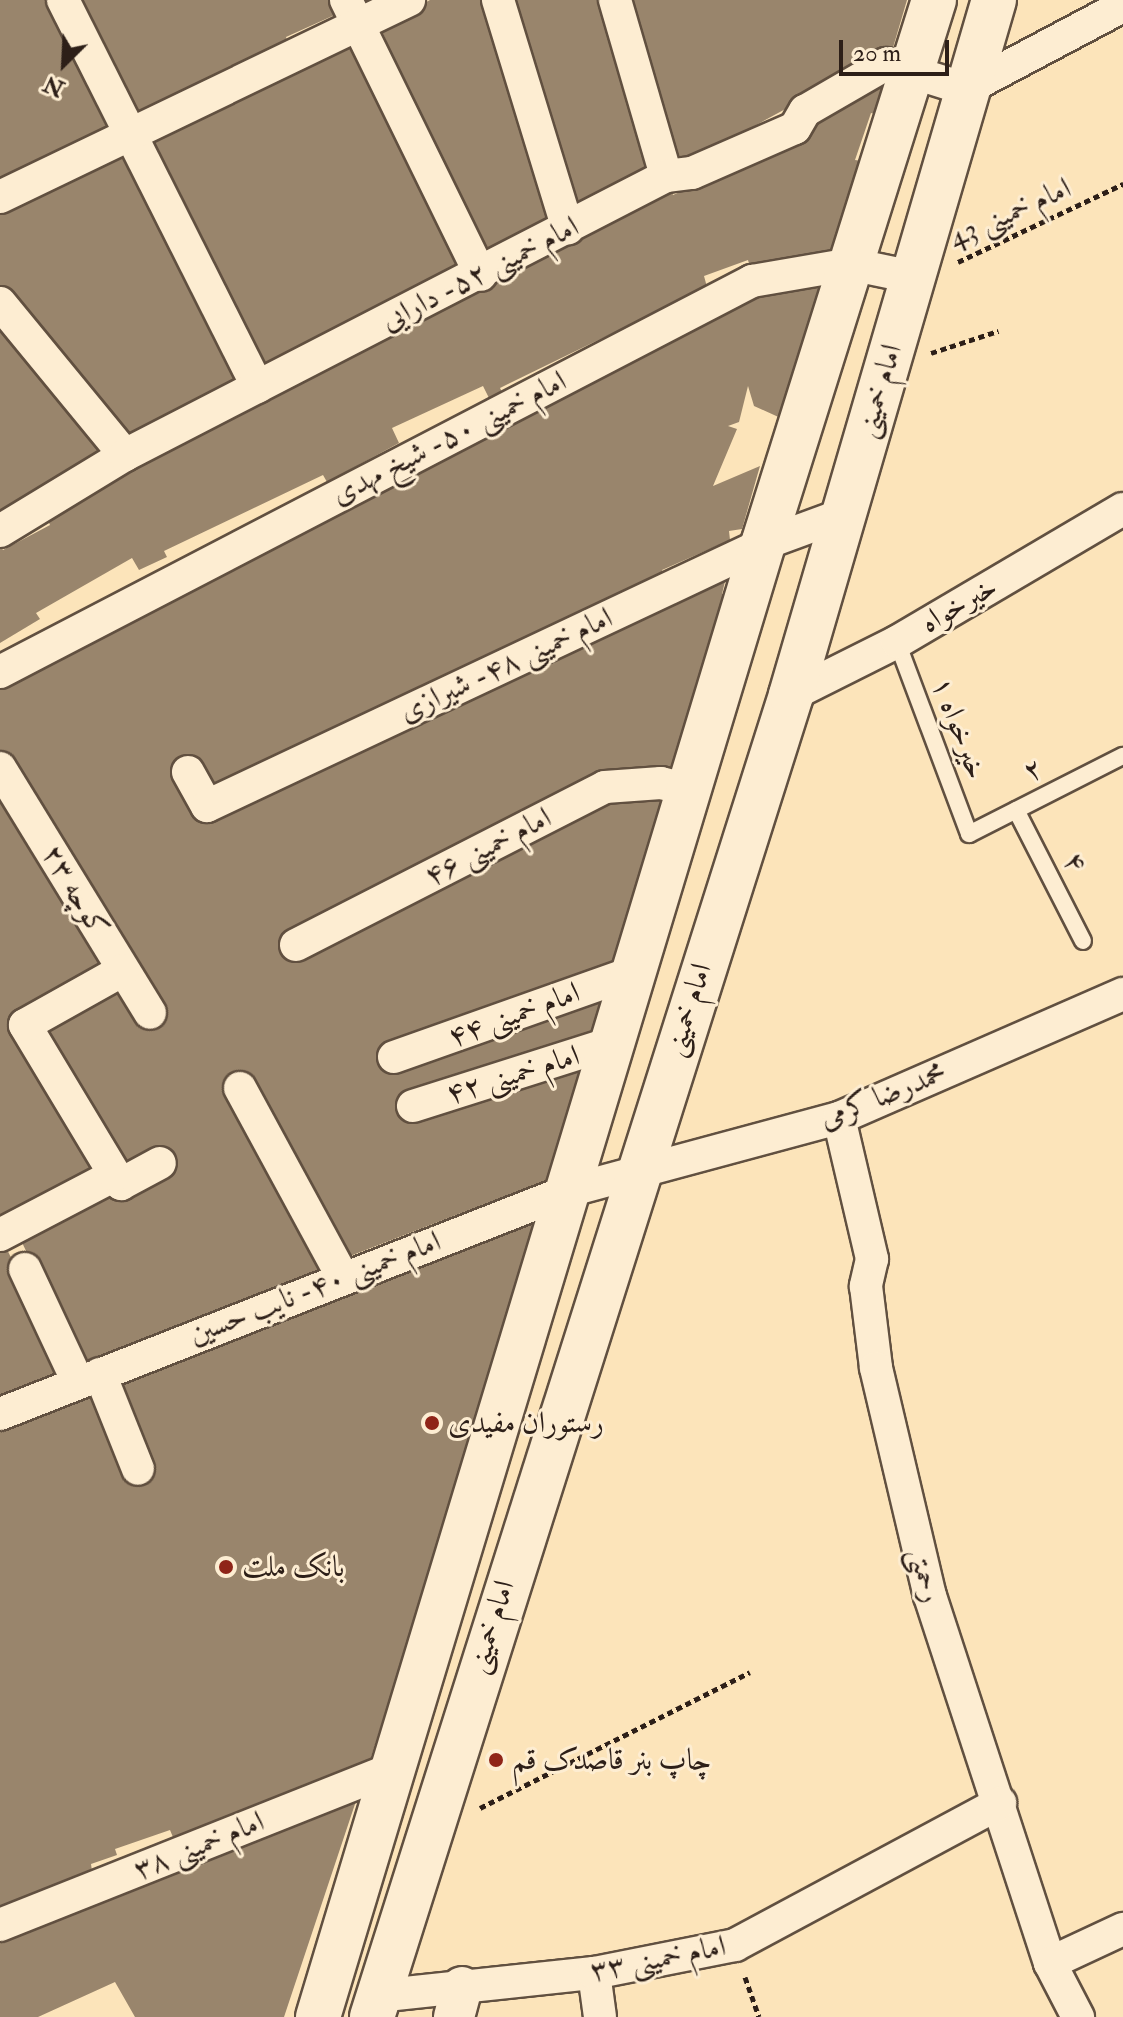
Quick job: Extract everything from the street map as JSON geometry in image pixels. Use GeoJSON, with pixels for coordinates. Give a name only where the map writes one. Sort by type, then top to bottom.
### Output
{"type":"FeatureCollection","features":[{"type":"Feature","properties":{"kind":"main road","name":"امام خمینی"},"geometry":{"type":"LineString","coordinates":[[318,2017],[398,1767],[763,544],[934,0]]}},
{"type":"Feature","properties":{"kind":"main road","name":"امام خمینی"},"geometry":{"type":"LineString","coordinates":[[377,2009],[425,1836],[791,695],[994,0]]}},
{"type":"Feature","properties":{"kind":"street"},"geometry":{"type":"LineString","coordinates":[[63,0],[258,387]]}},
{"type":"Feature","properties":{"kind":"street"},"geometry":{"type":"LineString","coordinates":[[0,197],[131,137],[353,11],[409,0]]}},
{"type":"Feature","properties":{"kind":"street"},"geometry":{"type":"LineString","coordinates":[[498,0],[568,229]]}},
{"type":"Feature","properties":{"kind":"street"},"geometry":{"type":"LineString","coordinates":[[615,0],[666,176]]}},
{"type":"Feature","properties":{"kind":"street"},"geometry":{"type":"LineString","coordinates":[[966,89],[1123,6]]}},
{"type":"Feature","properties":{"kind":"street"},"geometry":{"type":"LineString","coordinates":[[353,11],[481,275]]}},
{"type":"Feature","properties":{"kind":"street","name":"امام خمینی ۵۲- دارایی"},"geometry":{"type":"LineString","coordinates":[[0,531],[125,455],[481,275],[666,176],[692,173],[795,128],[805,111],[886,64],[966,89]]}},
{"type":"Feature","properties":{"kind":"street","name":"امام خمینی ۵۰- شیخ مهدی"},"geometry":{"type":"LineString","coordinates":[[0,672],[752,281],[850,264],[913,277]]}},
{"type":"Feature","properties":{"kind":"street"},"geometry":{"type":"LineString","coordinates":[[0,303],[125,455]]}},
{"type":"Feature","properties":{"kind":"street","name":"خیرخواه"},"geometry":{"type":"LineString","coordinates":[[791,695],[897,642],[1123,509]]}},
{"type":"Feature","properties":{"kind":"street","name":"امام خمینی ۴۸- شیرازی"},"geometry":{"type":"LineString","coordinates":[[188,772],[207,806],[763,544],[842,515]]}},
{"type":"Feature","properties":{"kind":"street","name":"کوچه ۲۳"},"geometry":{"type":"LineString","coordinates":[[0,768],[150,1013]]}},
{"type":"Feature","properties":{"kind":"street","name":"امام خمینی ۴۶"},"geometry":{"type":"LineString","coordinates":[[296,945],[605,787],[661,783],[689,790]]}},
{"type":"Feature","properties":{"kind":"street"},"geometry":{"type":"LineString","coordinates":[[123,970],[25,1025],[121,1184],[160,1163]]}},
{"type":"Feature","properties":{"kind":"street","name":"امام خمینی ۴۴"},"geometry":{"type":"LineString","coordinates":[[394,1057],[634,972]]}},
{"type":"Feature","properties":{"kind":"street","name":"محمدرضا کرمی"},"geometry":{"type":"LineString","coordinates":[[635,1174],[839,1118],[1123,994]]}},
{"type":"Feature","properties":{"kind":"street","name":"امام خمینی ۴۲"},"geometry":{"type":"LineString","coordinates":[[413,1106],[612,1043]]}},
{"type":"Feature","properties":{"kind":"street"},"geometry":{"type":"LineString","coordinates":[[240,1088],[342,1276]]}},
{"type":"Feature","properties":{"kind":"street","name":"رحمتی"},"geometry":{"type":"LineString","coordinates":[[839,1118],[872,1259],[866,1286],[872,1341],[899,1482],[930,1596],[1050,1963],[1078,2017]]}},
{"type":"Feature","properties":{"kind":"street","name":"امام خمینی ۴۰- نایب حسین"},"geometry":{"type":"LineString","coordinates":[[0,1414],[342,1276],[568,1191],[635,1174]]}},
{"type":"Feature","properties":{"kind":"street"},"geometry":{"type":"LineString","coordinates":[[0,1235],[115,1175]]}},
{"type":"Feature","properties":{"kind":"street"},"geometry":{"type":"LineString","coordinates":[[25,1269],[138,1469]]}},
{"type":"Feature","properties":{"kind":"street","name":"امام خمینی ۳۸"},"geometry":{"type":"LineString","coordinates":[[0,1925],[398,1767]]}},
{"type":"Feature","properties":{"kind":"street","name":"امام خمینی ۳۳"},"geometry":{"type":"LineString","coordinates":[[377,2009],[458,2002],[735,1945],[1000,1803]]}},
{"type":"Feature","properties":{"kind":"street"},"geometry":{"type":"LineString","coordinates":[[1050,1963],[1123,1929]]}},
{"type":"Feature","properties":{"kind":"street"},"geometry":{"type":"LineString","coordinates":[[594,1973],[600,2017]]}},
{"type":"Feature","properties":{"kind":"lane","name":"خیرخواه ۱"},"geometry":{"type":"LineString","coordinates":[[897,642],[969,834]]}},
{"type":"Feature","properties":{"kind":"lane","name":"۲"},"geometry":{"type":"LineString","coordinates":[[969,834],[1123,756]]}},
{"type":"Feature","properties":{"kind":"lane","name":"۴"},"geometry":{"type":"LineString","coordinates":[[1016,810],[1083,941]]}},
{"type":"Feature","properties":{"kind":"path","name":"امام خمینی 43"},"geometry":{"type":"LineString","coordinates":[[913,277],[995,249],[1123,184]]}},
{"type":"Feature","properties":{"kind":"path"},"geometry":{"type":"LineString","coordinates":[[893,345],[939,354],[998,331]]}},
{"type":"Feature","properties":{"kind":"path"},"geometry":{"type":"LineString","coordinates":[[425,1836],[750,1672]]}},
{"type":"Feature","properties":{"kind":"path"},"geometry":{"type":"LineString","coordinates":[[735,1945],[759,2017]]}},
{"type":"Feature","properties":{"kind":"building"},"geometry":{"type":"Polygon","coordinates":[[[0,0],[48,0],[109,133],[0,183],[0,0]]]}},
{"type":"Feature","properties":{"kind":"building"},"geometry":{"type":"Polygon","coordinates":[[[77,0],[333,0],[339,13],[286,37],[289,46],[147,117],[133,108],[77,0]]]}},
{"type":"Feature","properties":{"kind":"building"},"geometry":{"type":"Polygon","coordinates":[[[430,0],[487,0],[550,216],[544,232],[482,254],[394,78],[401,74],[380,27],[430,0]]]}},
{"type":"Feature","properties":{"kind":"building"},"geometry":{"type":"Polygon","coordinates":[[[507,0],[605,0],[648,162],[645,175],[576,212],[507,0]]]}},
{"type":"Feature","properties":{"kind":"building"},"geometry":{"type":"Polygon","coordinates":[[[627,0],[907,0],[892,51],[690,161],[668,153],[627,0]]]}},
{"type":"Feature","properties":{"kind":"building"},"geometry":{"type":"Polygon","coordinates":[[[353,38],[432,215],[441,210],[463,270],[265,371],[144,141],[353,38]]]}},
{"type":"Feature","properties":{"kind":"building"},"geometry":{"type":"Polygon","coordinates":[[[887,77],[878,115],[871,113],[855,160],[862,161],[836,252],[752,275],[748,260],[704,276],[707,287],[500,388],[503,394],[490,400],[483,386],[392,428],[399,443],[327,482],[323,475],[164,551],[167,557],[139,570],[132,558],[36,613],[40,619],[0,643],[0,545],[3,550],[50,525],[47,518],[91,486],[287,391],[285,386],[670,184],[673,195],[803,137],[809,116],[887,77]]]}},
{"type":"Feature","properties":{"kind":"building"},"geometry":{"type":"Polygon","coordinates":[[[126,148],[242,382],[127,436],[0,291],[0,214],[126,148]]]}},
{"type":"Feature","properties":{"kind":"building"},"geometry":{"type":"Polygon","coordinates":[[[822,277],[785,420],[754,406],[748,386],[739,422],[728,426],[737,429],[713,486],[760,466],[742,529],[729,531],[730,540],[662,570],[665,580],[203,812],[727,573],[722,594],[731,596],[702,685],[696,683],[676,777],[609,793],[670,790],[597,1011],[604,1010],[599,1027],[567,1043],[588,1061],[577,1109],[567,1109],[572,1123],[563,1126],[552,1178],[345,1258],[288,1193],[320,1273],[82,1369],[18,1234],[123,1177],[33,1028],[120,979],[0,753],[0,684],[206,573],[355,508],[351,498],[778,283],[822,277]]]}},
{"type":"Feature","properties":{"kind":"building"},"geometry":{"type":"Polygon","coordinates":[[[0,310],[112,452],[0,519],[0,310]]]}},
{"type":"Feature","properties":{"kind":"building"},"geometry":{"type":"Polygon","coordinates":[[[0,786],[114,968],[19,1022],[104,1172],[0,1227],[0,786]]]}},
{"type":"Feature","properties":{"kind":"building"},"geometry":{"type":"Polygon","coordinates":[[[542,1211],[368,1767],[175,1842],[170,1830],[115,1849],[117,1855],[91,1864],[92,1871],[0,1913],[0,1423],[542,1211]]]}},
{"type":"Feature","properties":{"kind":"building"},"geometry":{"type":"Polygon","coordinates":[[[3,1241],[68,1376],[0,1403],[0,1243],[3,1241]]]}},
{"type":"Feature","properties":{"kind":"building"},"geometry":{"type":"Polygon","coordinates":[[[358,1795],[284,2017],[135,2017],[115,1982],[38,2017],[0,2017],[0,1933],[358,1795]]]}},
{"type":"Feature","properties":{"kind":"place","name":"رستوران مفیدی"},"geometry":{"type":"Point","coordinates":[432,1423]}},
{"type":"Feature","properties":{"kind":"place","name":"بانک ملت"},"geometry":{"type":"Point","coordinates":[226,1567]}},
{"type":"Feature","properties":{"kind":"place","name":"چاپ بنر قاصدک قم"},"geometry":{"type":"Point","coordinates":[496,1760]}}]}
